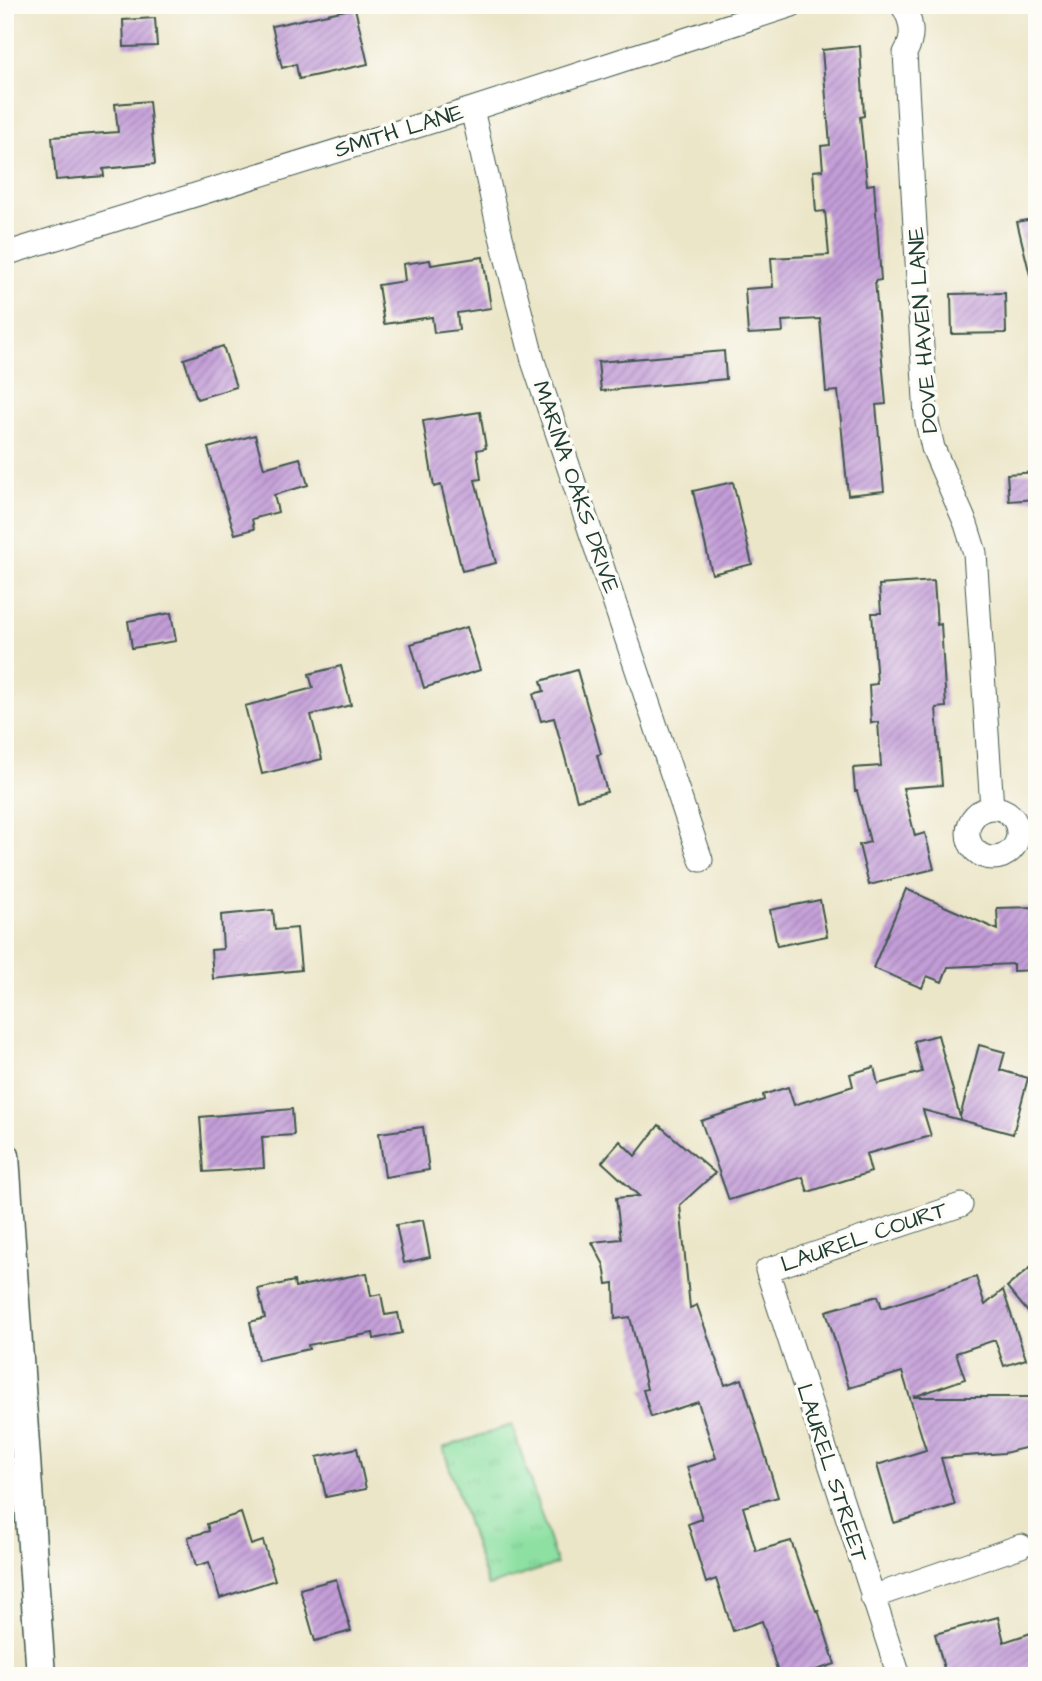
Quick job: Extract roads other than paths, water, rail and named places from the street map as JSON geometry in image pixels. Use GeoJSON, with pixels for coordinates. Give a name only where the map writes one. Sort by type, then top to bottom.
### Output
{"type":"FeatureCollection","features":[{"type":"Feature","properties":{"kind":"street","name":"SMITH LANE"},"geometry":{"type":"LineString","coordinates":[[5,254],[792,5]]}},
{"type":"Feature","properties":{"kind":"street","name":"DOVE HAVEN LANE"},"geometry":{"type":"LineString","coordinates":[[900,5],[910,16],[911,43],[905,52],[926,417],[943,477],[966,524],[975,553],[992,808]]}},
{"type":"Feature","properties":{"kind":"street","name":"MARINA OAKS DRIVE"},"geometry":{"type":"LineString","coordinates":[[472,108],[498,225],[533,361],[701,860]]}},
{"type":"Feature","properties":{"kind":"street"},"geometry":{"type":"LineString","coordinates":[[5,1156],[41,1676]]}},
{"type":"Feature","properties":{"kind":"street","name":"LAUREL COURT"},"geometry":{"type":"LineString","coordinates":[[767,1270],[961,1205]]}},
{"type":"Feature","properties":{"kind":"street","name":"LAUREL STREET"},"geometry":{"type":"LineString","coordinates":[[767,1270],[899,1676]]}},
{"type":"Feature","properties":{"kind":"street"},"geometry":{"type":"LineString","coordinates":[[872,1597],[1021,1546]]}}]}
